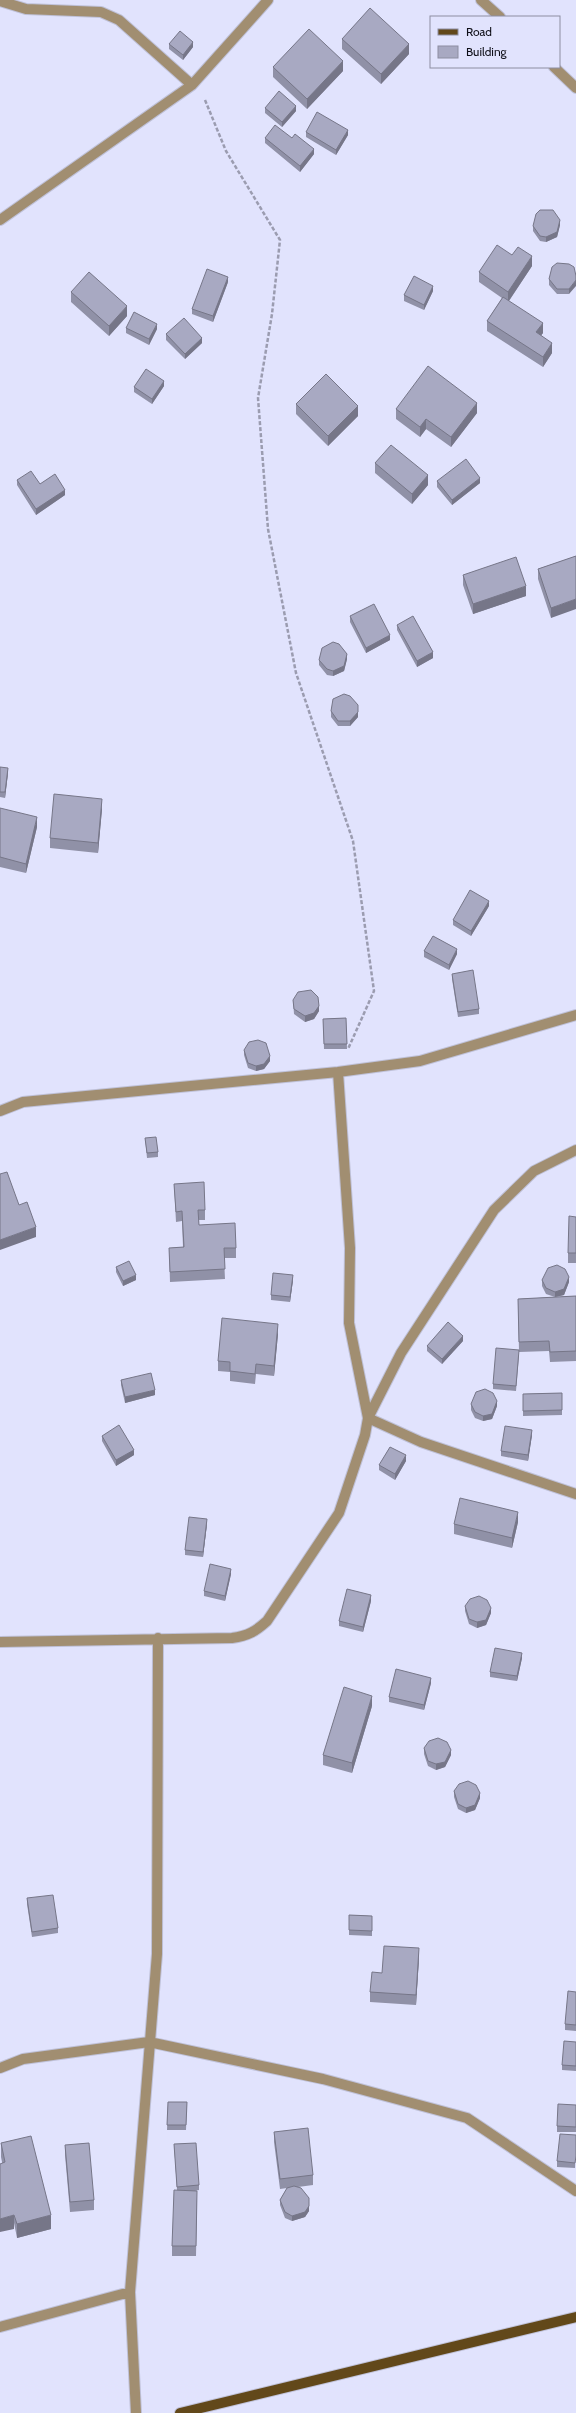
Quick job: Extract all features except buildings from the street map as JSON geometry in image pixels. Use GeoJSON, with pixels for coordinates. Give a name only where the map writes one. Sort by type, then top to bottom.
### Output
{"type":"FeatureCollection","features":[{"type":"Feature","properties":{"kind":"main road"},"geometry":{"type":"LineString","coordinates":[[180,2413],[576,2317]]}},
{"type":"Feature","properties":{"kind":"street"},"geometry":{"type":"LineString","coordinates":[[0,220],[192,84],[268,0]]}},
{"type":"Feature","properties":{"kind":"street"},"geometry":{"type":"LineString","coordinates":[[481,0],[499,16]]}},
{"type":"Feature","properties":{"kind":"street"},"geometry":{"type":"LineString","coordinates":[[0,1],[26,9],[101,12],[119,20],[192,84]]}},
{"type":"Feature","properties":{"kind":"street"},"geometry":{"type":"LineString","coordinates":[[555,68],[576,88]]}},
{"type":"Feature","properties":{"kind":"street"},"geometry":{"type":"LineString","coordinates":[[0,1111],[23,1102],[338,1072],[420,1061],[576,1015]]}},
{"type":"Feature","properties":{"kind":"street"},"geometry":{"type":"LineString","coordinates":[[338,1072],[350,1248],[349,1323],[368,1418]]}},
{"type":"Feature","properties":{"kind":"street"},"geometry":{"type":"LineString","coordinates":[[0,1642],[246,1636],[267,1621],[340,1513],[365,1435],[368,1418],[401,1353],[494,1210],[534,1171],[576,1150]]}},
{"type":"Feature","properties":{"kind":"street"},"geometry":{"type":"LineString","coordinates":[[368,1418],[421,1442],[576,1494]]}},
{"type":"Feature","properties":{"kind":"street"},"geometry":{"type":"LineString","coordinates":[[136,2413],[130,2292],[157,1954],[158,1638]]}},
{"type":"Feature","properties":{"kind":"street"},"geometry":{"type":"LineString","coordinates":[[0,2068],[23,2059],[149,2042],[323,2079],[467,2118],[576,2192]]}},
{"type":"Feature","properties":{"kind":"street"},"geometry":{"type":"LineString","coordinates":[[0,2327],[130,2292]]}},
{"type":"Feature","properties":{"kind":"path"},"geometry":{"type":"LineString","coordinates":[[192,84],[202,92],[226,151],[280,240],[272,314],[258,398],[268,529],[296,673],[353,841],[374,991],[338,1072]]}}]}
